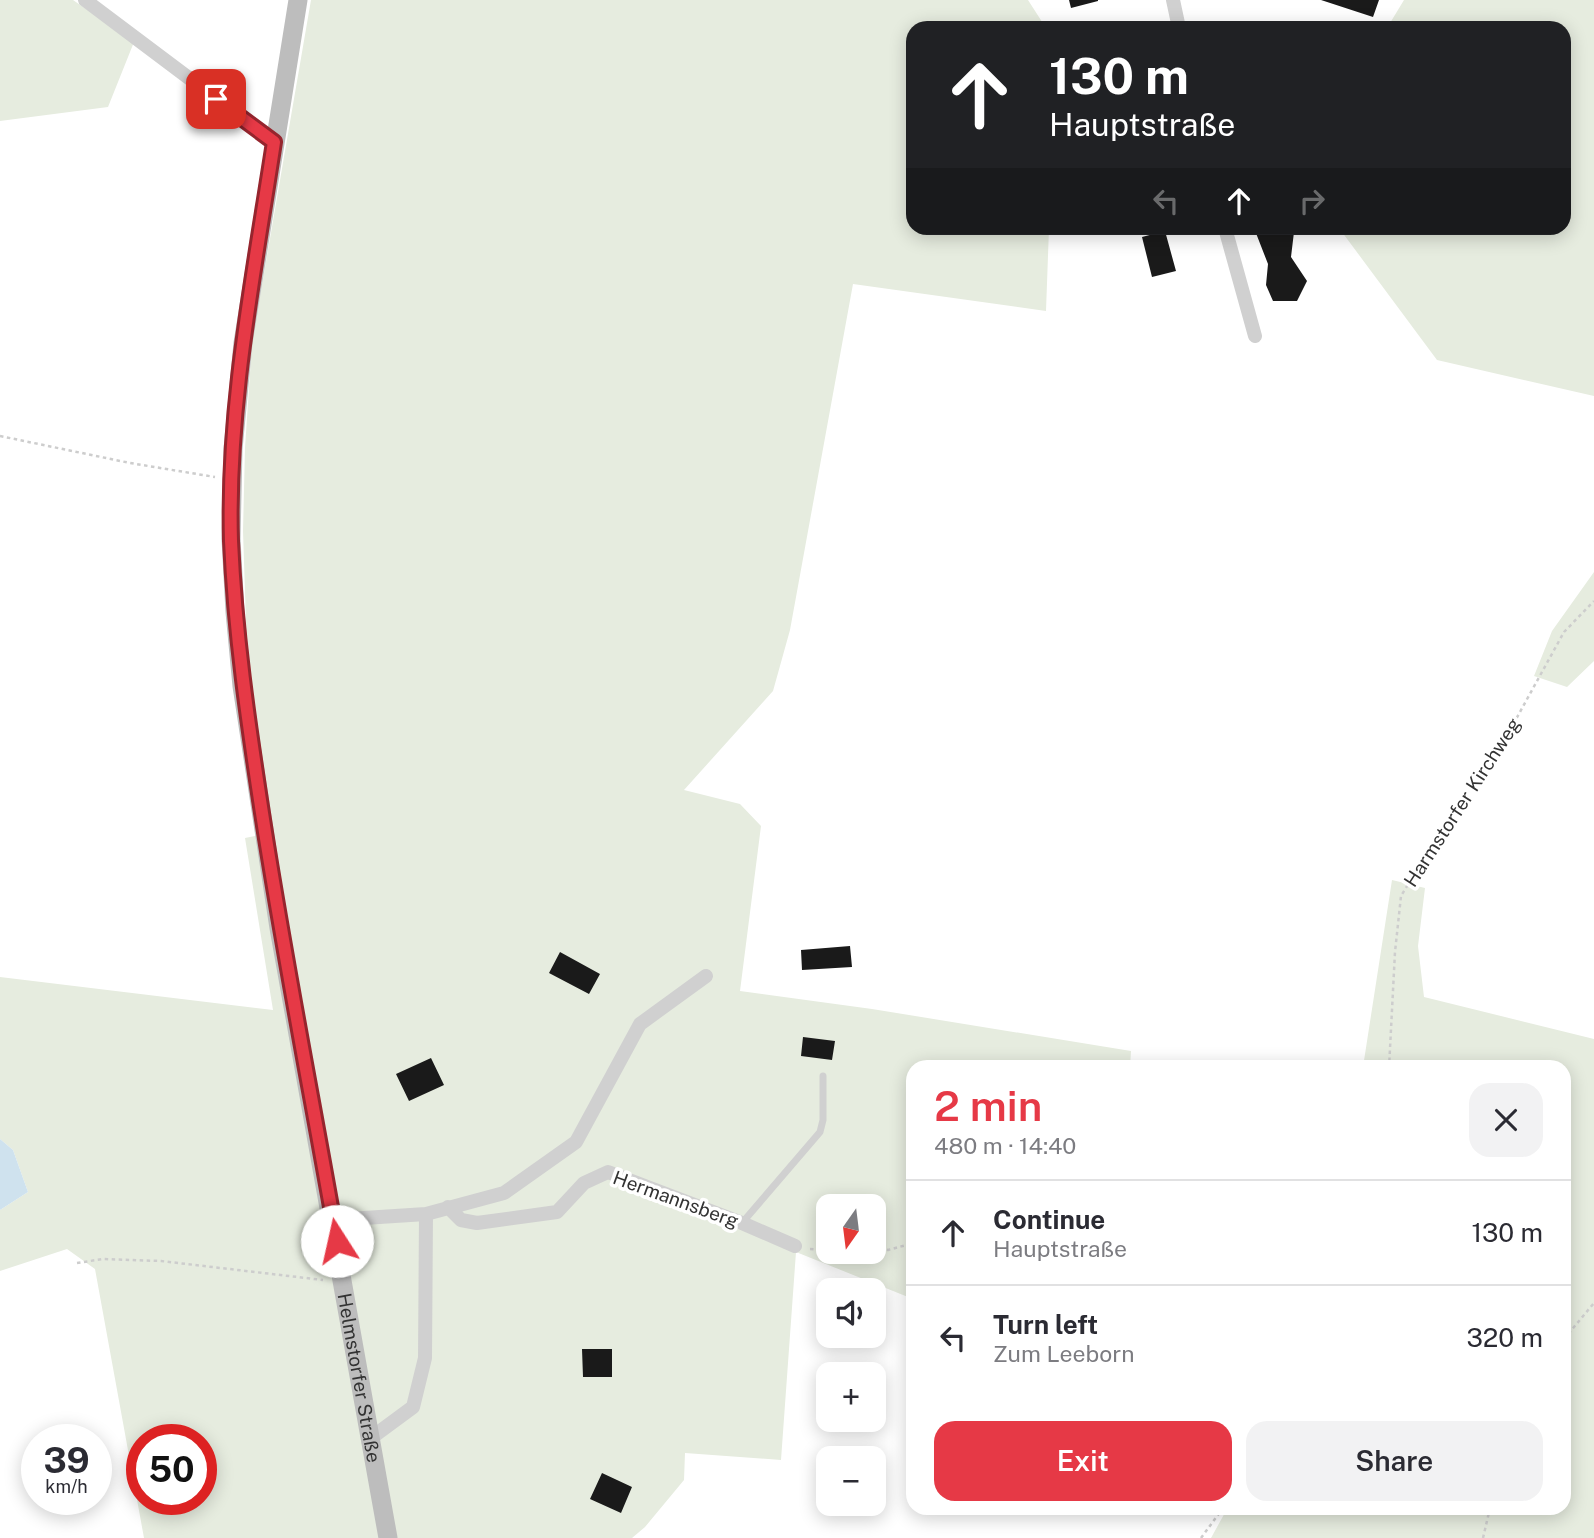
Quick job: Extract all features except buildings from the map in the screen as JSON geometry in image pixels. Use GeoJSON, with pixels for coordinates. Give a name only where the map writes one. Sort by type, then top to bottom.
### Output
{"type":"FeatureCollection","features":[{"type":"Feature","properties":{"kind":"main road","name":"Helmstorfer Straße"},"geometry":{"type":"LineString","coordinates":[[298,0],[243,343],[231,539],[242,685],[279,928],[388,1538]]}},
{"type":"Feature","properties":{"kind":"street"},"geometry":{"type":"LineString","coordinates":[[85,0],[274,142]]}},
{"type":"Feature","properties":{"kind":"street"},"geometry":{"type":"LineString","coordinates":[[1173,0],[1178,21]]}},
{"type":"Feature","properties":{"kind":"street"},"geometry":{"type":"LineString","coordinates":[[1227,235],[1255,336]]}},
{"type":"Feature","properties":{"kind":"street"},"geometry":{"type":"LineString","coordinates":[[333,1220],[426,1214],[504,1193],[576,1142],[640,1024],[706,976]]}},
{"type":"Feature","properties":{"kind":"street","name":"Hermannsberg"},"geometry":{"type":"LineString","coordinates":[[448,1207],[461,1220],[477,1223],[557,1212],[584,1183],[608,1172],[795,1246]]}},
{"type":"Feature","properties":{"kind":"street"},"geometry":{"type":"LineString","coordinates":[[371,1438],[413,1407],[425,1358],[426,1214]]}},
{"type":"Feature","properties":{"kind":"lane"},"geometry":{"type":"LineString","coordinates":[[742,1223],[820,1132],[823,1120],[823,1076]]}},
{"type":"Feature","properties":{"kind":"path"},"geometry":{"type":"LineString","coordinates":[[0,436],[130,463],[233,480]]}},
{"type":"Feature","properties":{"kind":"path","name":"Harmstorfer Kirchweg"},"geometry":{"type":"LineString","coordinates":[[1389,1060],[1401,896],[1430,848],[1504,741],[1564,632],[1594,601]]}},
{"type":"Feature","properties":{"kind":"path"},"geometry":{"type":"LineString","coordinates":[[886,1250],[906,1245]]}},
{"type":"Feature","properties":{"kind":"path"},"geometry":{"type":"LineString","coordinates":[[77,1263],[103,1259],[161,1261],[344,1283]]}},
{"type":"Feature","properties":{"kind":"path"},"geometry":{"type":"LineString","coordinates":[[1571,1331],[1594,1303]]}},
{"type":"Feature","properties":{"kind":"path"},"geometry":{"type":"LineString","coordinates":[[1201,1538],[1218,1515]]}},
{"type":"Feature","properties":{"kind":"path"},"geometry":{"type":"LineString","coordinates":[[1483,1538],[1488,1515]]}},
{"type":"Feature","properties":{"kind":"shaded area"},"geometry":{"type":"Polygon","coordinates":[[[0,0],[73,0],[134,42],[108,107],[0,121],[0,0]]]}},
{"type":"Feature","properties":{"kind":"shaded area"},"geometry":{"type":"Polygon","coordinates":[[[311,0],[1028,0],[1042,21],[906,21],[906,235],[1049,235],[1046,311],[853,284],[790,630],[773,691],[684,790],[740,804],[761,826],[740,991],[872,1009],[1131,1051],[1130,1060],[906,1060],[906,1296],[886,1288],[886,1278],[861,1278],[826,1264],[886,1264],[886,1194],[816,1194],[816,1260],[796,1252],[781,1460],[685,1453],[684,1480],[645,1527],[632,1538],[144,1538],[140,1515],[217,1515],[217,1424],[126,1424],[126,1439],[95,1269],[67,1249],[0,1271],[0,1210],[28,1192],[13,1150],[0,1139],[0,977],[273,1010],[245,838],[273,832],[248,684],[243,531],[252,343],[311,0]]]}},
{"type":"Feature","properties":{"kind":"shaded area"},"geometry":{"type":"Polygon","coordinates":[[[1404,0],[1594,0],[1594,396],[1437,360],[1344,235],[1571,235],[1571,21],[1391,21],[1404,0]]]}},
{"type":"Feature","properties":{"kind":"shaded area"},"geometry":{"type":"Polygon","coordinates":[[[1594,572],[1594,661],[1567,687],[1534,676],[1552,631],[1594,572]]]}},
{"type":"Feature","properties":{"kind":"shaded area"},"geometry":{"type":"Polygon","coordinates":[[[1392,880],[1425,888],[1418,946],[1424,997],[1594,1039],[1594,1538],[1211,1538],[1224,1515],[1571,1515],[1571,1060],[1364,1060],[1392,880]]]}},
{"type":"Feature","properties":{"kind":"water"},"geometry":{"type":"Polygon","coordinates":[[[0,1139],[13,1150],[28,1192],[0,1210],[0,1139]]]}},
{"type":"Feature","properties":{"kind":"route"},"geometry":{"type":"LineString","coordinates":[[216,99],[274,142],[243,343],[233,449],[231,539],[235,612],[242,685],[279,928],[337,1241]]}}]}
